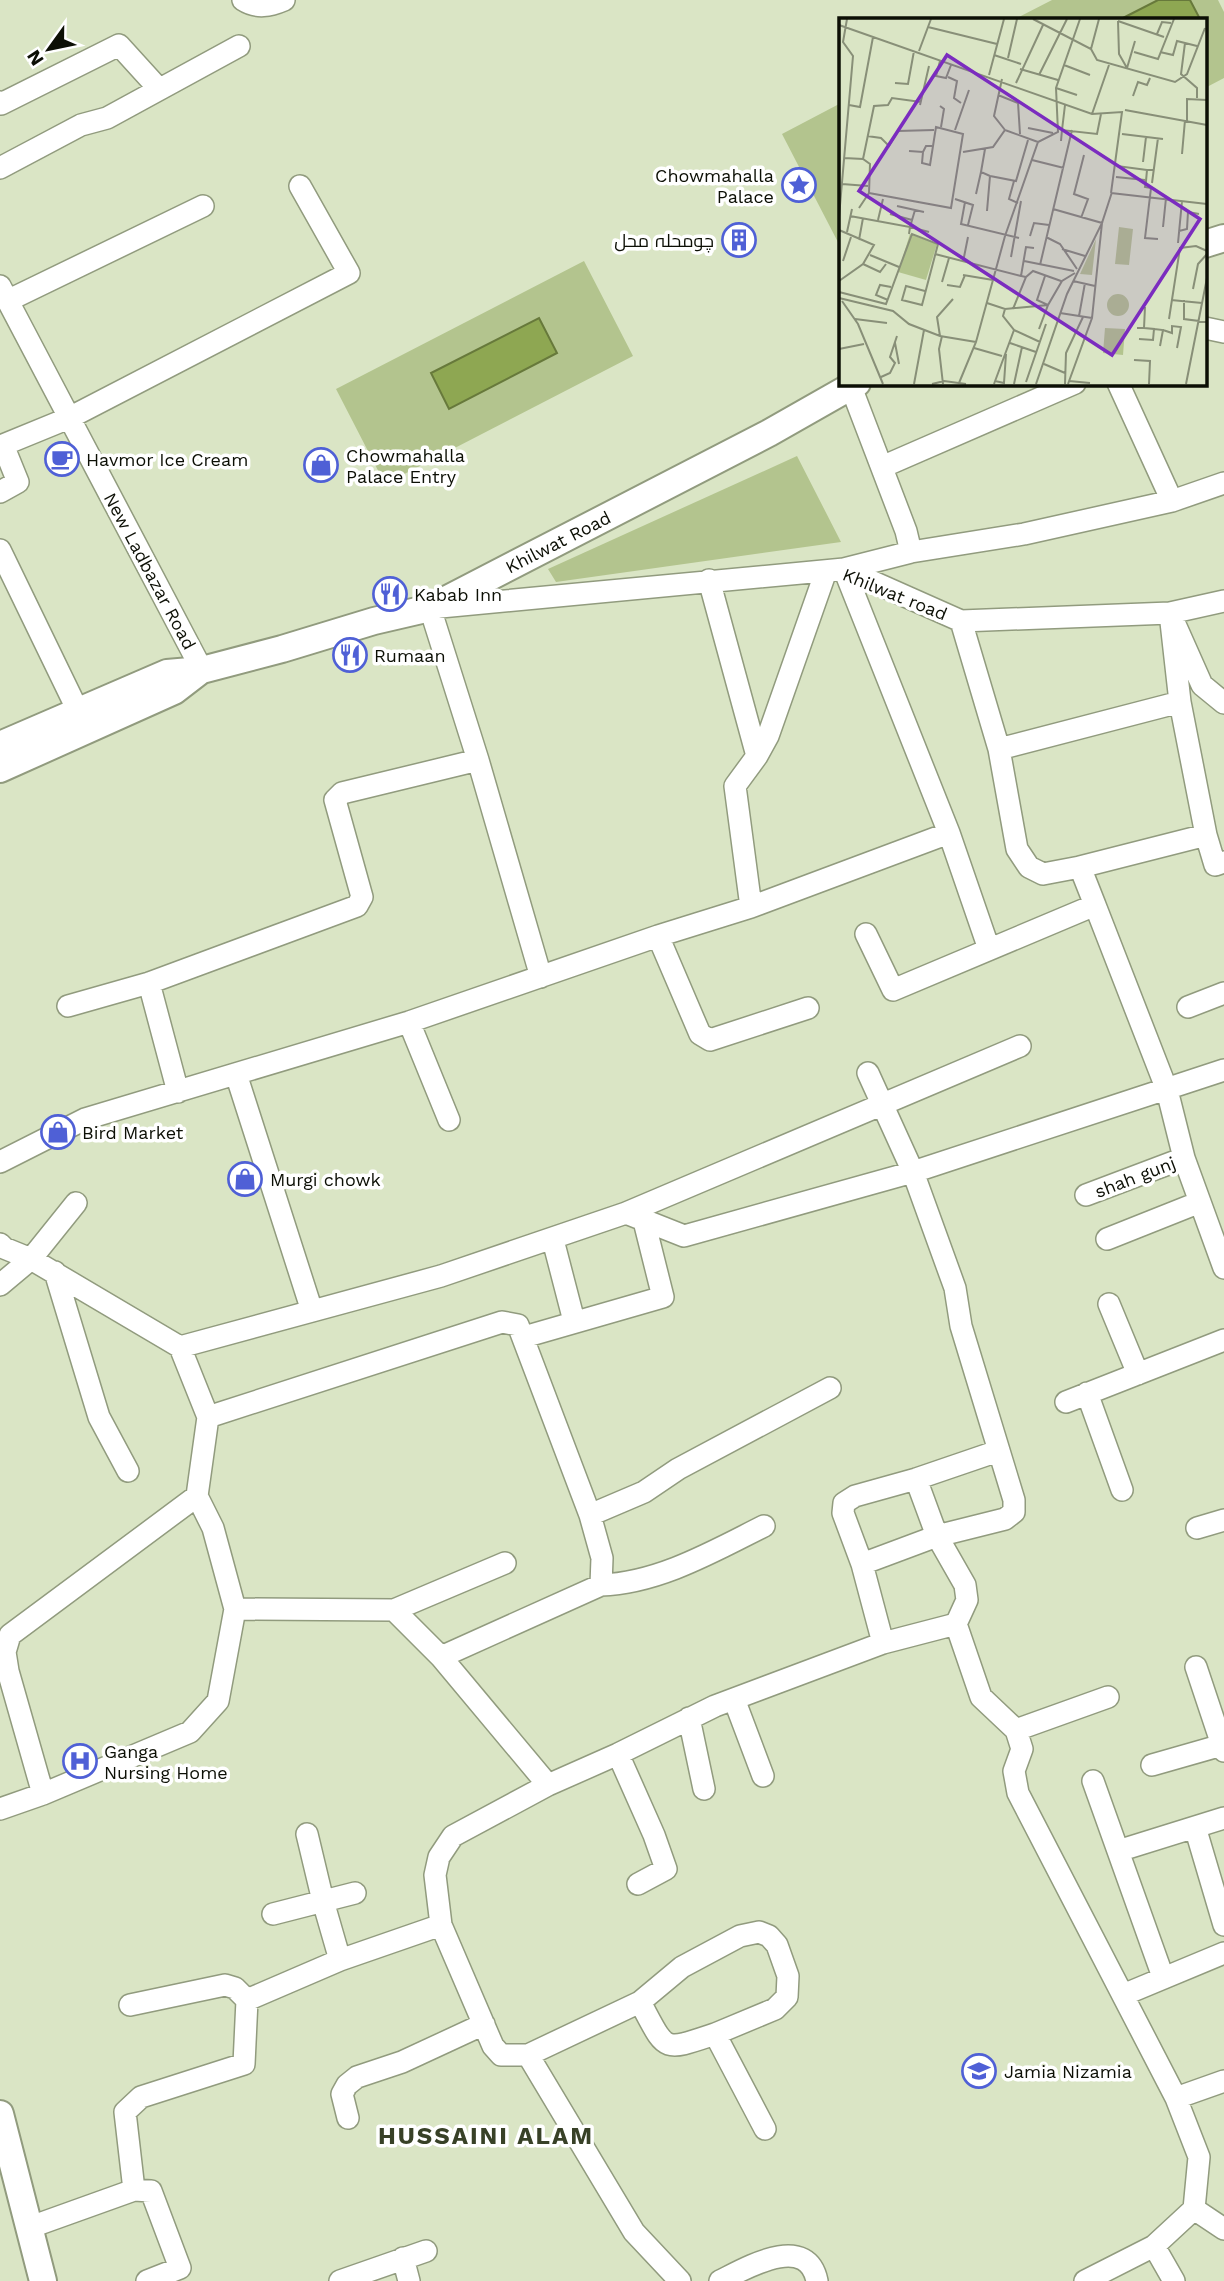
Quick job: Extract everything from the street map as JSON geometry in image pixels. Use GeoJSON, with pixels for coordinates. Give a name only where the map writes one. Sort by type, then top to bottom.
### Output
{"type":"FeatureCollection","features":[{"type":"Feature","properties":{"kind":"main road"},"geometry":{"type":"LineString","coordinates":[[1206,244],[1224,238]]}},
{"type":"Feature","properties":{"kind":"main road","name":"Khilwat Road"},"geometry":{"type":"LineString","coordinates":[[0,750],[78,711],[167,673],[202,670],[374,621],[430,608],[769,433],[854,385]]}},
{"type":"Feature","properties":{"kind":"main road","name":"Khilwat Road"},"geometry":{"type":"LineString","coordinates":[[0,750],[174,691],[202,670]]}},
{"type":"Feature","properties":{"kind":"main road"},"geometry":{"type":"LineString","coordinates":[[1,2121],[43,2281]]}},
{"type":"Feature","properties":{"kind":"street"},"geometry":{"type":"LineString","coordinates":[[243,0],[268,7],[284,0]]}},
{"type":"Feature","properties":{"kind":"street"},"geometry":{"type":"LineString","coordinates":[[0,102],[1,104],[119,45],[159,89]]}},
{"type":"Feature","properties":{"kind":"street"},"geometry":{"type":"LineString","coordinates":[[0,168],[81,125],[107,118],[239,46]]}},
{"type":"Feature","properties":{"kind":"street"},"geometry":{"type":"LineString","coordinates":[[0,492],[18,482],[3,444],[69,418],[349,274],[300,186]]}},
{"type":"Feature","properties":{"kind":"street"},"geometry":{"type":"LineString","coordinates":[[5,302],[203,206]]}},
{"type":"Feature","properties":{"kind":"street","name":"New Ladbazar Road"},"geometry":{"type":"LineString","coordinates":[[5,302],[202,670]]}},
{"type":"Feature","properties":{"kind":"street"},"geometry":{"type":"LineString","coordinates":[[1206,328],[1224,332]]}},
{"type":"Feature","properties":{"kind":"street"},"geometry":{"type":"LineString","coordinates":[[854,385],[911,552]]}},
{"type":"Feature","properties":{"kind":"street"},"geometry":{"type":"LineString","coordinates":[[882,467],[1069,385]]}},
{"type":"Feature","properties":{"kind":"street"},"geometry":{"type":"LineString","coordinates":[[1119,385],[1172,501]]}},
{"type":"Feature","properties":{"kind":"street"},"geometry":{"type":"LineString","coordinates":[[835,570],[911,552],[1024,534],[1172,501],[1224,483]]}},
{"type":"Feature","properties":{"kind":"street"},"geometry":{"type":"LineString","coordinates":[[0,550],[78,711]]}},
{"type":"Feature","properties":{"kind":"street"},"geometry":{"type":"LineString","coordinates":[[751,907],[734,786],[757,756],[768,736],[835,570]]}},
{"type":"Feature","properties":{"kind":"street"},"geometry":{"type":"LineString","coordinates":[[835,570],[949,833],[989,949]]}},
{"type":"Feature","properties":{"kind":"street","name":"Khilwat road"},"geometry":{"type":"LineString","coordinates":[[430,608],[835,570],[961,621],[1170,613],[1224,601]]}},
{"type":"Feature","properties":{"kind":"street"},"geometry":{"type":"LineString","coordinates":[[709,580],[757,756]]}},
{"type":"Feature","properties":{"kind":"street"},"geometry":{"type":"LineString","coordinates":[[430,608],[478,760],[541,977]]}},
{"type":"Feature","properties":{"kind":"street"},"geometry":{"type":"LineString","coordinates":[[1170,613],[1180,702],[1206,835],[1215,865],[1224,862]]}},
{"type":"Feature","properties":{"kind":"street"},"geometry":{"type":"LineString","coordinates":[[1170,613],[1202,685],[1224,703]]}},
{"type":"Feature","properties":{"kind":"street"},"geometry":{"type":"LineString","coordinates":[[961,621],[999,749],[1017,849],[1029,867],[1043,874],[1206,835]]}},
{"type":"Feature","properties":{"kind":"street"},"geometry":{"type":"LineString","coordinates":[[999,749],[1180,702]]}},
{"type":"Feature","properties":{"kind":"street"},"geometry":{"type":"LineString","coordinates":[[68,1006],[149,983],[357,906],[362,897],[335,800],[338,796],[478,760]]}},
{"type":"Feature","properties":{"kind":"street"},"geometry":{"type":"LineString","coordinates":[[0,1162],[85,1119],[409,1022],[658,936],[751,907],[949,833]]}},
{"type":"Feature","properties":{"kind":"street"},"geometry":{"type":"LineString","coordinates":[[1080,867],[1167,1090],[1184,1158],[1224,1268]]}},
{"type":"Feature","properties":{"kind":"street"},"geometry":{"type":"LineString","coordinates":[[866,934],[893,990],[1095,905]]}},
{"type":"Feature","properties":{"kind":"street"},"geometry":{"type":"LineString","coordinates":[[658,936],[704,1038],[710,1040],[808,1008]]}},
{"type":"Feature","properties":{"kind":"street"},"geometry":{"type":"LineString","coordinates":[[149,983],[178,1092]]}},
{"type":"Feature","properties":{"kind":"street"},"geometry":{"type":"LineString","coordinates":[[1188,1007],[1224,993]]}},
{"type":"Feature","properties":{"kind":"street"},"geometry":{"type":"LineString","coordinates":[[409,1022],[449,1120]]}},
{"type":"Feature","properties":{"kind":"street"},"geometry":{"type":"LineString","coordinates":[[180,1347],[441,1276],[635,1217],[1020,1046]]}},
{"type":"Feature","properties":{"kind":"street"},"geometry":{"type":"LineString","coordinates":[[635,1217],[684,1236],[913,1172],[1224,1070]]}},
{"type":"Feature","properties":{"kind":"street"},"geometry":{"type":"LineString","coordinates":[[862,1564],[937,1536],[1005,1519],[1014,1512],[1014,1500],[961,1326],[955,1288],[913,1172],[868,1073]]}},
{"type":"Feature","properties":{"kind":"street"},"geometry":{"type":"LineString","coordinates":[[236,1074],[312,1311]]}},
{"type":"Feature","properties":{"kind":"street","name":"shah gunj"},"geometry":{"type":"LineString","coordinates":[[1086,1195],[1184,1158]]}},
{"type":"Feature","properties":{"kind":"street"},"geometry":{"type":"LineString","coordinates":[[1107,1239],[1200,1202]]}},
{"type":"Feature","properties":{"kind":"street"},"geometry":{"type":"LineString","coordinates":[[0,1285],[31,1259],[76,1203]]}},
{"type":"Feature","properties":{"kind":"street"},"geometry":{"type":"LineString","coordinates":[[524,1337],[663,1297],[635,1217]]}},
{"type":"Feature","properties":{"kind":"street"},"geometry":{"type":"LineString","coordinates":[[553,1240],[574,1321]]}},
{"type":"Feature","properties":{"kind":"street"},"geometry":{"type":"LineString","coordinates":[[0,1809],[43,1794],[190,1732],[218,1702],[235,1609],[212,1528],[197,1496],[208,1417],[180,1347],[55,1272],[1,1247]]}},
{"type":"Feature","properties":{"kind":"street"},"geometry":{"type":"LineString","coordinates":[[55,1272],[99,1417],[128,1471]]}},
{"type":"Feature","properties":{"kind":"street"},"geometry":{"type":"LineString","coordinates":[[1109,1304],[1138,1374]]}},
{"type":"Feature","properties":{"kind":"street"},"geometry":{"type":"LineString","coordinates":[[208,1417],[502,1322],[518,1325],[590,1515],[602,1558],[601,1585]]}},
{"type":"Feature","properties":{"kind":"street"},"geometry":{"type":"LineString","coordinates":[[1066,1402],[1224,1340]]}},
{"type":"Feature","properties":{"kind":"street"},"geometry":{"type":"LineString","coordinates":[[590,1515],[645,1492],[678,1469],[830,1388]]}},
{"type":"Feature","properties":{"kind":"street"},"geometry":{"type":"LineString","coordinates":[[1087,1393],[1122,1490]]}},
{"type":"Feature","properties":{"kind":"street"},"geometry":{"type":"LineString","coordinates":[[883,1643],[862,1564],[843,1513],[844,1503],[855,1496],[998,1451]]}},
{"type":"Feature","properties":{"kind":"street"},"geometry":{"type":"LineString","coordinates":[[916,1479],[937,1536],[965,1585],[967,1600],[956,1624],[981,1697],[1016,1730],[1022,1749],[1014,1771],[1018,1793],[1176,2098],[1199,2157],[1194,2209],[1154,2246],[1085,2281]]}},
{"type":"Feature","properties":{"kind":"street"},"geometry":{"type":"LineString","coordinates":[[43,1794],[8,1671],[5,1652],[10,1635],[197,1496]]}},
{"type":"Feature","properties":{"kind":"street"},"geometry":{"type":"LineString","coordinates":[[1198,1528],[1224,1520]]}},
{"type":"Feature","properties":{"kind":"street"},"geometry":{"type":"LineString","coordinates":[[441,1657],[601,1585],[626,1584],[700,1558],[764,1525]]}},
{"type":"Feature","properties":{"kind":"street"},"geometry":{"type":"LineString","coordinates":[[235,1609],[394,1611],[505,1563]]}},
{"type":"Feature","properties":{"kind":"street"},"geometry":{"type":"LineString","coordinates":[[394,1611],[441,1657],[548,1784]]}},
{"type":"Feature","properties":{"kind":"street"},"geometry":{"type":"LineString","coordinates":[[639,2002],[660,2039],[677,2047],[775,2009],[787,1997],[788,1976],[777,1945],[769,1936],[759,1932],[740,1936],[682,1967],[639,2002],[528,2055],[501,2055],[493,2046],[441,1925],[435,1875],[439,1857],[453,1836],[548,1784],[734,1699],[883,1643],[956,1624]]}},
{"type":"Feature","properties":{"kind":"street"},"geometry":{"type":"LineString","coordinates":[[1152,1765],[1223,1748],[1196,1667]]}},
{"type":"Feature","properties":{"kind":"street"},"geometry":{"type":"LineString","coordinates":[[1016,1730],[1108,1698]]}},
{"type":"Feature","properties":{"kind":"street"},"geometry":{"type":"LineString","coordinates":[[734,1699],[763,1776]]}},
{"type":"Feature","properties":{"kind":"street"},"geometry":{"type":"LineString","coordinates":[[689,1718],[704,1788]]}},
{"type":"Feature","properties":{"kind":"street"},"geometry":{"type":"LineString","coordinates":[[618,1754],[666,1869],[638,1884]]}},
{"type":"Feature","properties":{"kind":"street"},"geometry":{"type":"LineString","coordinates":[[1093,1781],[1163,1977]]}},
{"type":"Feature","properties":{"kind":"street"},"geometry":{"type":"LineString","coordinates":[[1118,1851],[1224,1818]]}},
{"type":"Feature","properties":{"kind":"street"},"geometry":{"type":"LineString","coordinates":[[1195,1827],[1224,1925]]}},
{"type":"Feature","properties":{"kind":"street"},"geometry":{"type":"LineString","coordinates":[[307,1834],[340,1960]]}},
{"type":"Feature","properties":{"kind":"street"},"geometry":{"type":"LineString","coordinates":[[273,1914],[355,1893]]}},
{"type":"Feature","properties":{"kind":"street"},"geometry":{"type":"LineString","coordinates":[[247,2000],[340,1960],[441,1925]]}},
{"type":"Feature","properties":{"kind":"street"},"geometry":{"type":"LineString","coordinates":[[1123,1995],[1224,1953]]}},
{"type":"Feature","properties":{"kind":"street"},"geometry":{"type":"LineString","coordinates":[[130,2005],[225,1984],[235,1988],[247,2000],[244,2064],[141,2097],[125,2112],[134,2190]]}},
{"type":"Feature","properties":{"kind":"street"},"geometry":{"type":"LineString","coordinates":[[348,2118],[342,2094],[346,2085],[357,2077],[402,2062],[484,2025]]}},
{"type":"Feature","properties":{"kind":"street"},"geometry":{"type":"LineString","coordinates":[[715,2034],[765,2129]]}},
{"type":"Feature","properties":{"kind":"street"},"geometry":{"type":"LineString","coordinates":[[528,2055],[634,2232],[680,2281]]}},
{"type":"Feature","properties":{"kind":"street"},"geometry":{"type":"LineString","coordinates":[[1176,2098],[1224,2081]]}},
{"type":"Feature","properties":{"kind":"street"},"geometry":{"type":"LineString","coordinates":[[28,2228],[134,2190],[151,2191],[180,2268],[147,2281]]}},
{"type":"Feature","properties":{"kind":"street"},"geometry":{"type":"LineString","coordinates":[[1194,2209],[1224,2229]]}},
{"type":"Feature","properties":{"kind":"street"},"geometry":{"type":"LineString","coordinates":[[1154,2246],[1174,2281]]}},
{"type":"Feature","properties":{"kind":"street"},"geometry":{"type":"LineString","coordinates":[[340,2281],[426,2251]]}},
{"type":"Feature","properties":{"kind":"street"},"geometry":{"type":"LineString","coordinates":[[720,2281],[758,2262],[794,2255],[805,2262],[817,2277],[817,2281]]}},
{"type":"Feature","properties":{"kind":"street"},"geometry":{"type":"LineString","coordinates":[[403,2258],[410,2281]]}},
{"type":"Feature","properties":{"kind":"shaded area"},"geometry":{"type":"Polygon","coordinates":[[[1052,0],[1218,0],[1224,12],[1224,78],[1206,87],[1206,18],[1017,18],[1052,0]]]}},
{"type":"Feature","properties":{"kind":"shaded area"},"geometry":{"type":"Polygon","coordinates":[[[1158,0],[1190,0],[1199,18],[1123,18],[1158,0]]]}},
{"type":"Feature","properties":{"kind":"shaded area"},"geometry":{"type":"Polygon","coordinates":[[[839,104],[839,244],[782,134],[839,104]]]}},
{"type":"Feature","properties":{"kind":"shaded area"},"geometry":{"type":"Polygon","coordinates":[[[584,261],[633,356],[385,484],[336,389],[584,261]]]}},
{"type":"Feature","properties":{"kind":"shaded area"},"geometry":{"type":"Polygon","coordinates":[[[539,318],[557,353],[449,409],[431,373],[539,318]]]}},
{"type":"Feature","properties":{"kind":"shaded area"},"geometry":{"type":"Polygon","coordinates":[[[797,456],[841,542],[556,582],[548,569],[797,456]]]}},
{"type":"Feature","properties":{"kind":"place","name":"Chowmahalla Palace"},"geometry":{"type":"Point","coordinates":[799,185]}},
{"type":"Feature","properties":{"kind":"place","name":"چومحلہ محل"},"geometry":{"type":"Point","coordinates":[739,240]}},
{"type":"Feature","properties":{"kind":"place","name":"Havmor Ice Cream"},"geometry":{"type":"Point","coordinates":[62,459]}},
{"type":"Feature","properties":{"kind":"place","name":"Chowmahalla Palace Entry"},"geometry":{"type":"Point","coordinates":[321,465]}},
{"type":"Feature","properties":{"kind":"place","name":"Kabab Inn"},"geometry":{"type":"Point","coordinates":[390,594]}},
{"type":"Feature","properties":{"kind":"place","name":"Rumaan"},"geometry":{"type":"Point","coordinates":[350,655]}},
{"type":"Feature","properties":{"kind":"place","name":"Bird Market"},"geometry":{"type":"Point","coordinates":[58,1132]}},
{"type":"Feature","properties":{"kind":"place","name":"Murgi chowk"},"geometry":{"type":"Point","coordinates":[245,1179]}},
{"type":"Feature","properties":{"kind":"place","name":"Ganga Nursing Home"},"geometry":{"type":"Point","coordinates":[80,1761]}},
{"type":"Feature","properties":{"kind":"place","name":"Jamia Nizamia"},"geometry":{"type":"Point","coordinates":[979,2071]}},
{"type":"Feature","properties":{"kind":"district","name":"HUSSAINI ALAM"},"geometry":{"type":"Point","coordinates":[486,2136]}}]}
